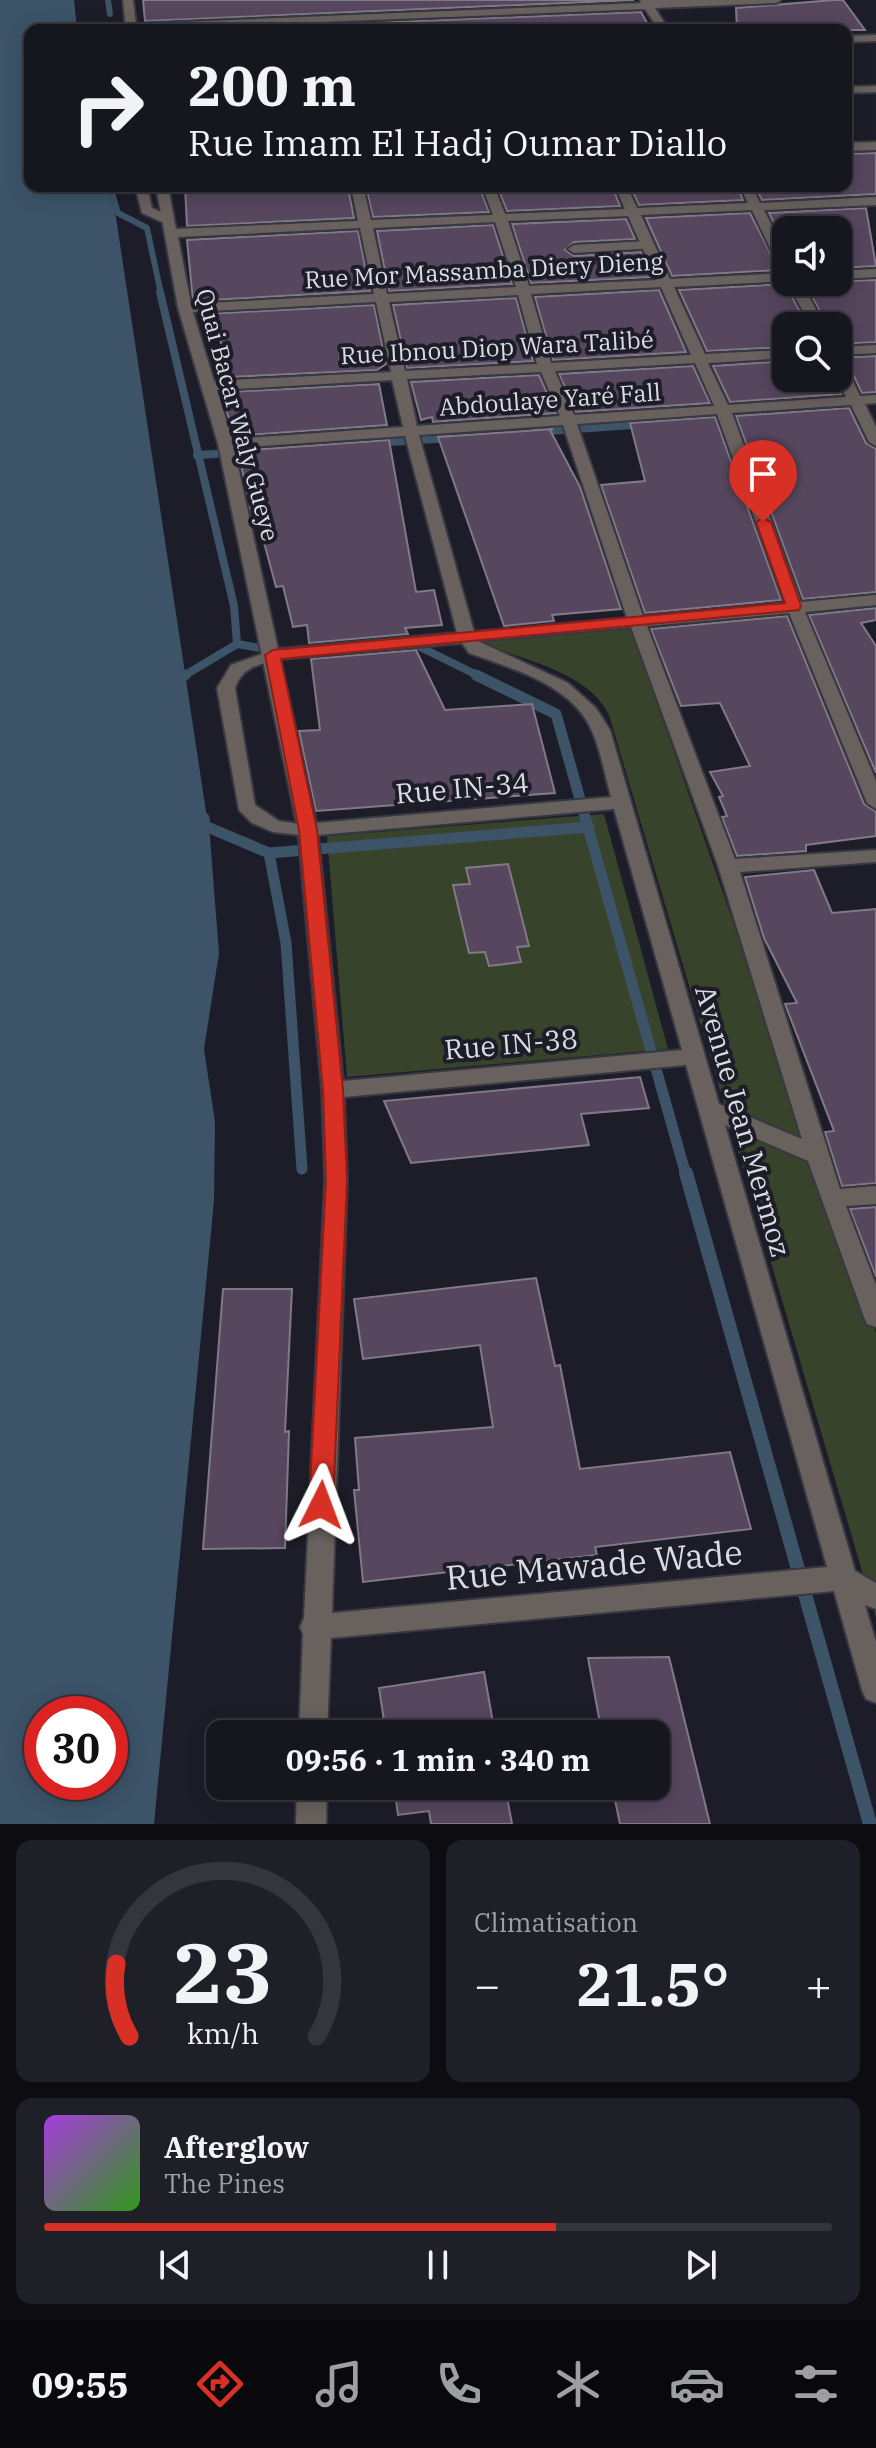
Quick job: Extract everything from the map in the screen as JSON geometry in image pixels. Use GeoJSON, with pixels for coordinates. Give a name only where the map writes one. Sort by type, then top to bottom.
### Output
{"type":"FeatureCollection","features":[{"type":"Feature","properties":{"kind":"street"},"geometry":{"type":"LineString","coordinates":[[128,0],[130,24]]}},
{"type":"Feature","properties":{"kind":"street"},"geometry":{"type":"LineString","coordinates":[[427,0],[436,24]]}},
{"type":"Feature","properties":{"kind":"street"},"geometry":{"type":"LineString","coordinates":[[225,24],[647,3],[776,0]]}},
{"type":"Feature","properties":{"kind":"street"},"geometry":{"type":"LineString","coordinates":[[647,3],[660,24]]}},
{"type":"Feature","properties":{"kind":"street"},"geometry":{"type":"LineString","coordinates":[[852,39],[876,38]]}},
{"type":"Feature","properties":{"kind":"street"},"geometry":{"type":"LineString","coordinates":[[852,90],[876,89]]}},
{"type":"Feature","properties":{"kind":"street"},"geometry":{"type":"LineString","coordinates":[[852,147],[876,146]]}},
{"type":"Feature","properties":{"kind":"street"},"geometry":{"type":"LineString","coordinates":[[142,192],[146,210],[169,227],[367,225],[876,201]]}},
{"type":"Feature","properties":{"kind":"street","name":"Quai Bacar Waly Gueye"},"geometry":{"type":"LineString","coordinates":[[163,192],[185,308],[226,444],[308,830],[333,1090],[336,1180],[333,1292],[314,1627],[313,1720]]}},
{"type":"Feature","properties":{"kind":"street"},"geometry":{"type":"LineString","coordinates":[[359,192],[411,432],[467,638]]}},
{"type":"Feature","properties":{"kind":"street","name":"Avenue Jean Mermoz"},"geometry":{"type":"LineString","coordinates":[[490,192],[545,365],[569,421],[637,622],[728,866],[831,1198],[876,1317]]}},
{"type":"Feature","properties":{"kind":"street"},"geometry":{"type":"LineString","coordinates":[[624,192],[723,410],[794,606],[876,803]]}},
{"type":"Feature","properties":{"kind":"street"},"geometry":{"type":"LineString","coordinates":[[749,192],[772,239]]}},
{"type":"Feature","properties":{"kind":"street"},"geometry":{"type":"LineString","coordinates":[[574,249],[649,245]]}},
{"type":"Feature","properties":{"kind":"street"},"geometry":{"type":"LineString","coordinates":[[852,274],[876,273]]}},
{"type":"Feature","properties":{"kind":"street","name":"Rue Mor Massamba Diery Dieng"},"geometry":{"type":"LineString","coordinates":[[185,308],[772,278]]}},
{"type":"Feature","properties":{"kind":"street"},"geometry":{"type":"LineString","coordinates":[[852,350],[876,349]]}},
{"type":"Feature","properties":{"kind":"street","name":"Rue Ibnou Diop Wara Talibé"},"geometry":{"type":"LineString","coordinates":[[210,386],[772,355]]}},
{"type":"Feature","properties":{"kind":"street"},"geometry":{"type":"LineString","coordinates":[[850,392],[876,442]]}},
{"type":"Feature","properties":{"kind":"street","name":"Abdoulaye Yaré Fall"},"geometry":{"type":"LineString","coordinates":[[226,444],[876,399]]}},
{"type":"Feature","properties":{"kind":"street"},"geometry":{"type":"LineString","coordinates":[[273,655],[876,600]]}},
{"type":"Feature","properties":{"kind":"street","name":"Avenue Jean Mermoz"},"geometry":{"type":"LineString","coordinates":[[467,638],[475,649],[564,686],[586,703],[601,730],[876,1690]]}},
{"type":"Feature","properties":{"kind":"street","name":"Rue IN-34"},"geometry":{"type":"LineString","coordinates":[[273,655],[243,664],[230,673],[226,688],[246,806],[256,819],[277,829],[308,830],[621,802]]}},
{"type":"Feature","properties":{"kind":"street"},"geometry":{"type":"LineString","coordinates":[[728,866],[876,856]]}},
{"type":"Feature","properties":{"kind":"street","name":"Rue IN-38"},"geometry":{"type":"LineString","coordinates":[[333,1090],[694,1057]]}},
{"type":"Feature","properties":{"kind":"street"},"geometry":{"type":"LineString","coordinates":[[710,1109],[819,1156]]}},
{"type":"Feature","properties":{"kind":"street"},"geometry":{"type":"LineString","coordinates":[[831,1198],[876,1195]]}},
{"type":"Feature","properties":{"kind":"street"},"geometry":{"type":"LineString","coordinates":[[843,1578],[876,1597]]}},
{"type":"Feature","properties":{"kind":"street","name":"Rue Mawade Wade"},"geometry":{"type":"LineString","coordinates":[[314,1627],[843,1578]]}},
{"type":"Feature","properties":{"kind":"street"},"geometry":{"type":"LineString","coordinates":[[311,1824],[312,1800]]}},
{"type":"Feature","properties":{"kind":"green space"},"geometry":{"type":"Polygon","coordinates":[[[631,628],[876,1333],[876,1618],[609,715],[599,700],[569,677],[475,641],[631,628]]]}},
{"type":"Feature","properties":{"kind":"green space"},"geometry":{"type":"Polygon","coordinates":[[[604,814],[668,1049],[347,1077],[327,836],[604,814]]]}},
{"type":"Feature","properties":{"kind":"water"},"geometry":{"type":"Polygon","coordinates":[[[0,0],[74,0],[76,24],[24,24],[24,192],[108,192],[115,211],[210,838],[219,953],[204,1049],[215,1122],[214,1201],[154,1824],[0,1824],[0,0]]]}},
{"type":"Feature","properties":{"kind":"building"},"geometry":{"type":"Polygon","coordinates":[[[143,0],[634,0],[145,21],[143,0]]]}},
{"type":"Feature","properties":{"kind":"building"},"geometry":{"type":"Polygon","coordinates":[[[843,0],[865,30],[852,30],[852,24],[737,24],[736,8],[843,0]]]}},
{"type":"Feature","properties":{"kind":"building"},"geometry":{"type":"Polygon","coordinates":[[[641,12],[648,24],[347,24],[641,12]]]}},
{"type":"Feature","properties":{"kind":"building"},"geometry":{"type":"Polygon","coordinates":[[[876,153],[876,194],[762,200],[758,192],[852,192],[852,154],[876,153]]]}},
{"type":"Feature","properties":{"kind":"building"},"geometry":{"type":"Polygon","coordinates":[[[185,192],[349,192],[354,218],[187,226],[185,192]]]}},
{"type":"Feature","properties":{"kind":"building"},"geometry":{"type":"Polygon","coordinates":[[[367,192],[481,192],[489,212],[373,217],[367,192]]]}},
{"type":"Feature","properties":{"kind":"building"},"geometry":{"type":"Polygon","coordinates":[[[499,192],[614,192],[620,206],[507,211],[499,192]]]}},
{"type":"Feature","properties":{"kind":"building"},"geometry":{"type":"Polygon","coordinates":[[[633,192],[740,192],[743,200],[639,205],[633,192]]]}},
{"type":"Feature","properties":{"kind":"building"},"geometry":{"type":"Polygon","coordinates":[[[866,208],[876,266],[852,267],[852,216],[772,216],[772,219],[769,213],[866,208]]]}},
{"type":"Feature","properties":{"kind":"building"},"geometry":{"type":"Polygon","coordinates":[[[750,213],[772,256],[772,270],[672,276],[646,218],[750,213]]]}},
{"type":"Feature","properties":{"kind":"building"},"geometry":{"type":"Polygon","coordinates":[[[626,219],[635,239],[574,242],[565,250],[574,256],[641,252],[652,277],[531,283],[512,224],[626,219]]]}},
{"type":"Feature","properties":{"kind":"building"},"geometry":{"type":"Polygon","coordinates":[[[493,225],[512,284],[389,291],[377,231],[493,225]]]}},
{"type":"Feature","properties":{"kind":"building"},"geometry":{"type":"Polygon","coordinates":[[[358,231],[370,291],[193,301],[187,240],[358,231]]]}},
{"type":"Feature","properties":{"kind":"building"},"geometry":{"type":"Polygon","coordinates":[[[876,280],[876,342],[852,343],[852,312],[820,312],[812,296],[852,296],[852,281],[876,280]]]}},
{"type":"Feature","properties":{"kind":"building"},"geometry":{"type":"Polygon","coordinates":[[[772,285],[772,296],[792,296],[800,312],[772,312],[772,348],[707,351],[679,290],[772,285]]]}},
{"type":"Feature","properties":{"kind":"building"},"geometry":{"type":"Polygon","coordinates":[[[659,290],[686,352],[553,360],[535,297],[659,290]]]}},
{"type":"Feature","properties":{"kind":"building"},"geometry":{"type":"Polygon","coordinates":[[[516,298],[533,361],[407,368],[393,305],[516,298]]]}},
{"type":"Feature","properties":{"kind":"building"},"geometry":{"type":"Polygon","coordinates":[[[374,305],[386,364],[377,370],[228,377],[220,339],[209,340],[206,314],[374,305]]]}},
{"type":"Feature","properties":{"kind":"building"},"geometry":{"type":"Polygon","coordinates":[[[876,356],[876,392],[862,393],[852,372],[852,357],[876,356]]]}},
{"type":"Feature","properties":{"kind":"building"},"geometry":{"type":"Polygon","coordinates":[[[772,362],[772,392],[841,394],[730,402],[713,366],[772,362]]]}},
{"type":"Feature","properties":{"kind":"building"},"geometry":{"type":"Polygon","coordinates":[[[693,366],[710,403],[576,412],[559,374],[693,366]]]}},
{"type":"Feature","properties":{"kind":"building"},"geometry":{"type":"Polygon","coordinates":[[[539,375],[556,413],[433,422],[432,417],[421,420],[411,382],[539,375]]]}},
{"type":"Feature","properties":{"kind":"building"},"geometry":{"type":"Polygon","coordinates":[[[379,384],[387,425],[234,436],[224,402],[232,401],[230,392],[379,384]]]}},
{"type":"Feature","properties":{"kind":"building"},"geometry":{"type":"Polygon","coordinates":[[[849,408],[866,443],[876,449],[876,592],[803,599],[736,416],[849,408]]]}},
{"type":"Feature","properties":{"kind":"building"},"geometry":{"type":"Polygon","coordinates":[[[715,417],[781,600],[645,613],[601,485],[645,481],[630,423],[715,417]]]}},
{"type":"Feature","properties":{"kind":"building"},"geometry":{"type":"Polygon","coordinates":[[[553,429],[550,430],[580,487],[621,609],[552,615],[554,621],[504,626],[438,437],[553,429]]]}},
{"type":"Feature","properties":{"kind":"building"},"geometry":{"type":"Polygon","coordinates":[[[389,440],[416,592],[434,590],[442,625],[405,628],[408,634],[309,643],[307,625],[293,627],[283,586],[276,587],[258,520],[253,521],[238,451],[389,440]]]}},
{"type":"Feature","properties":{"kind":"building"},"geometry":{"type":"Polygon","coordinates":[[[876,608],[876,620],[861,623],[876,646],[876,773],[809,615],[876,608]]]}},
{"type":"Feature","properties":{"kind":"building"},"geometry":{"type":"Polygon","coordinates":[[[787,616],[864,804],[876,812],[876,836],[806,845],[806,851],[737,856],[722,817],[727,816],[719,797],[723,796],[710,772],[750,766],[720,703],[681,706],[651,629],[787,616]]]}},
{"type":"Feature","properties":{"kind":"building"},"geometry":{"type":"Polygon","coordinates":[[[416,650],[445,710],[532,704],[555,793],[316,811],[299,731],[320,730],[311,659],[416,650]]]}},
{"type":"Feature","properties":{"kind":"building"},"geometry":{"type":"Polygon","coordinates":[[[508,864],[529,946],[517,947],[521,962],[489,966],[485,952],[469,953],[453,885],[470,884],[466,868],[508,864]]]}},
{"type":"Feature","properties":{"kind":"building"},"geometry":{"type":"Polygon","coordinates":[[[814,870],[832,913],[876,909],[876,1183],[842,1186],[825,1132],[834,1131],[785,1004],[797,1003],[764,938],[745,877],[814,870]]]}},
{"type":"Feature","properties":{"kind":"building"},"geometry":{"type":"Polygon","coordinates":[[[640,1077],[649,1108],[581,1114],[589,1145],[411,1163],[384,1101],[640,1077]]]}},
{"type":"Feature","properties":{"kind":"building"},"geometry":{"type":"Polygon","coordinates":[[[876,1207],[876,1277],[850,1209],[876,1207]]]}},
{"type":"Feature","properties":{"kind":"building"},"geometry":{"type":"Polygon","coordinates":[[[536,1278],[555,1366],[560,1365],[580,1469],[730,1452],[751,1529],[595,1547],[597,1555],[363,1582],[354,1490],[359,1490],[355,1438],[493,1427],[480,1345],[363,1359],[354,1299],[536,1278]]]}},
{"type":"Feature","properties":{"kind":"building"},"geometry":{"type":"Polygon","coordinates":[[[223,1289],[292,1289],[285,1432],[289,1431],[285,1548],[203,1549],[223,1289]]]}},
{"type":"Feature","properties":{"kind":"building"},"geometry":{"type":"Polygon","coordinates":[[[669,1657],[710,1824],[620,1824],[615,1800],[670,1800],[670,1720],[599,1720],[588,1658],[669,1657]]]}},
{"type":"Feature","properties":{"kind":"building"},"geometry":{"type":"Polygon","coordinates":[[[484,1672],[493,1720],[384,1720],[379,1688],[484,1672]]]}},
{"type":"Feature","properties":{"kind":"building"},"geometry":{"type":"Polygon","coordinates":[[[396,1800],[508,1800],[512,1824],[431,1824],[429,1811],[398,1815],[396,1800]]]}},
{"type":"Feature","properties":{"kind":"waterway"},"geometry":{"type":"LineString","coordinates":[[108,0],[110,14]]}},
{"type":"Feature","properties":{"kind":"waterway"},"geometry":{"type":"LineString","coordinates":[[112,192],[118,213],[147,228],[161,294]]}},
{"type":"Feature","properties":{"kind":"waterway"},"geometry":{"type":"LineString","coordinates":[[160,292],[198,455]]}},
{"type":"Feature","properties":{"kind":"waterway"},"geometry":{"type":"LineString","coordinates":[[535,432],[646,424]]}},
{"type":"Feature","properties":{"kind":"waterway"},"geometry":{"type":"LineString","coordinates":[[375,443],[450,438]]}},
{"type":"Feature","properties":{"kind":"waterway"},"geometry":{"type":"LineString","coordinates":[[198,455],[251,452]]}},
{"type":"Feature","properties":{"kind":"waterway"},"geometry":{"type":"LineString","coordinates":[[198,455],[234,606],[237,644]]}},
{"type":"Feature","properties":{"kind":"waterway"},"geometry":{"type":"LineString","coordinates":[[412,643],[481,677]]}},
{"type":"Feature","properties":{"kind":"waterway"},"geometry":{"type":"LineString","coordinates":[[182,677],[237,644]]}},
{"type":"Feature","properties":{"kind":"waterway"},"geometry":{"type":"LineString","coordinates":[[237,644],[272,650]]}},
{"type":"Feature","properties":{"kind":"waterway"},"geometry":{"type":"LineString","coordinates":[[178,679],[185,675]]}},
{"type":"Feature","properties":{"kind":"waterway"},"geometry":{"type":"LineString","coordinates":[[476,675],[556,714],[588,827]]}},
{"type":"Feature","properties":{"kind":"waterway"},"geometry":{"type":"LineString","coordinates":[[204,818],[205,826],[269,853]]}},
{"type":"Feature","properties":{"kind":"waterway"},"geometry":{"type":"LineString","coordinates":[[269,853],[588,827]]}},
{"type":"Feature","properties":{"kind":"waterway"},"geometry":{"type":"LineString","coordinates":[[588,827],[686,1175]]}},
{"type":"Feature","properties":{"kind":"waterway"},"geometry":{"type":"LineString","coordinates":[[269,853],[286,943],[302,1169]]}},
{"type":"Feature","properties":{"kind":"waterway"},"geometry":{"type":"LineString","coordinates":[[686,1173],[870,1824]]}},
{"type":"Feature","properties":{"kind":"route"},"geometry":{"type":"LineString","coordinates":[[321,1505],[333,1292],[336,1180],[333,1090],[308,830],[273,655],[794,606],[763,522]]}}]}
